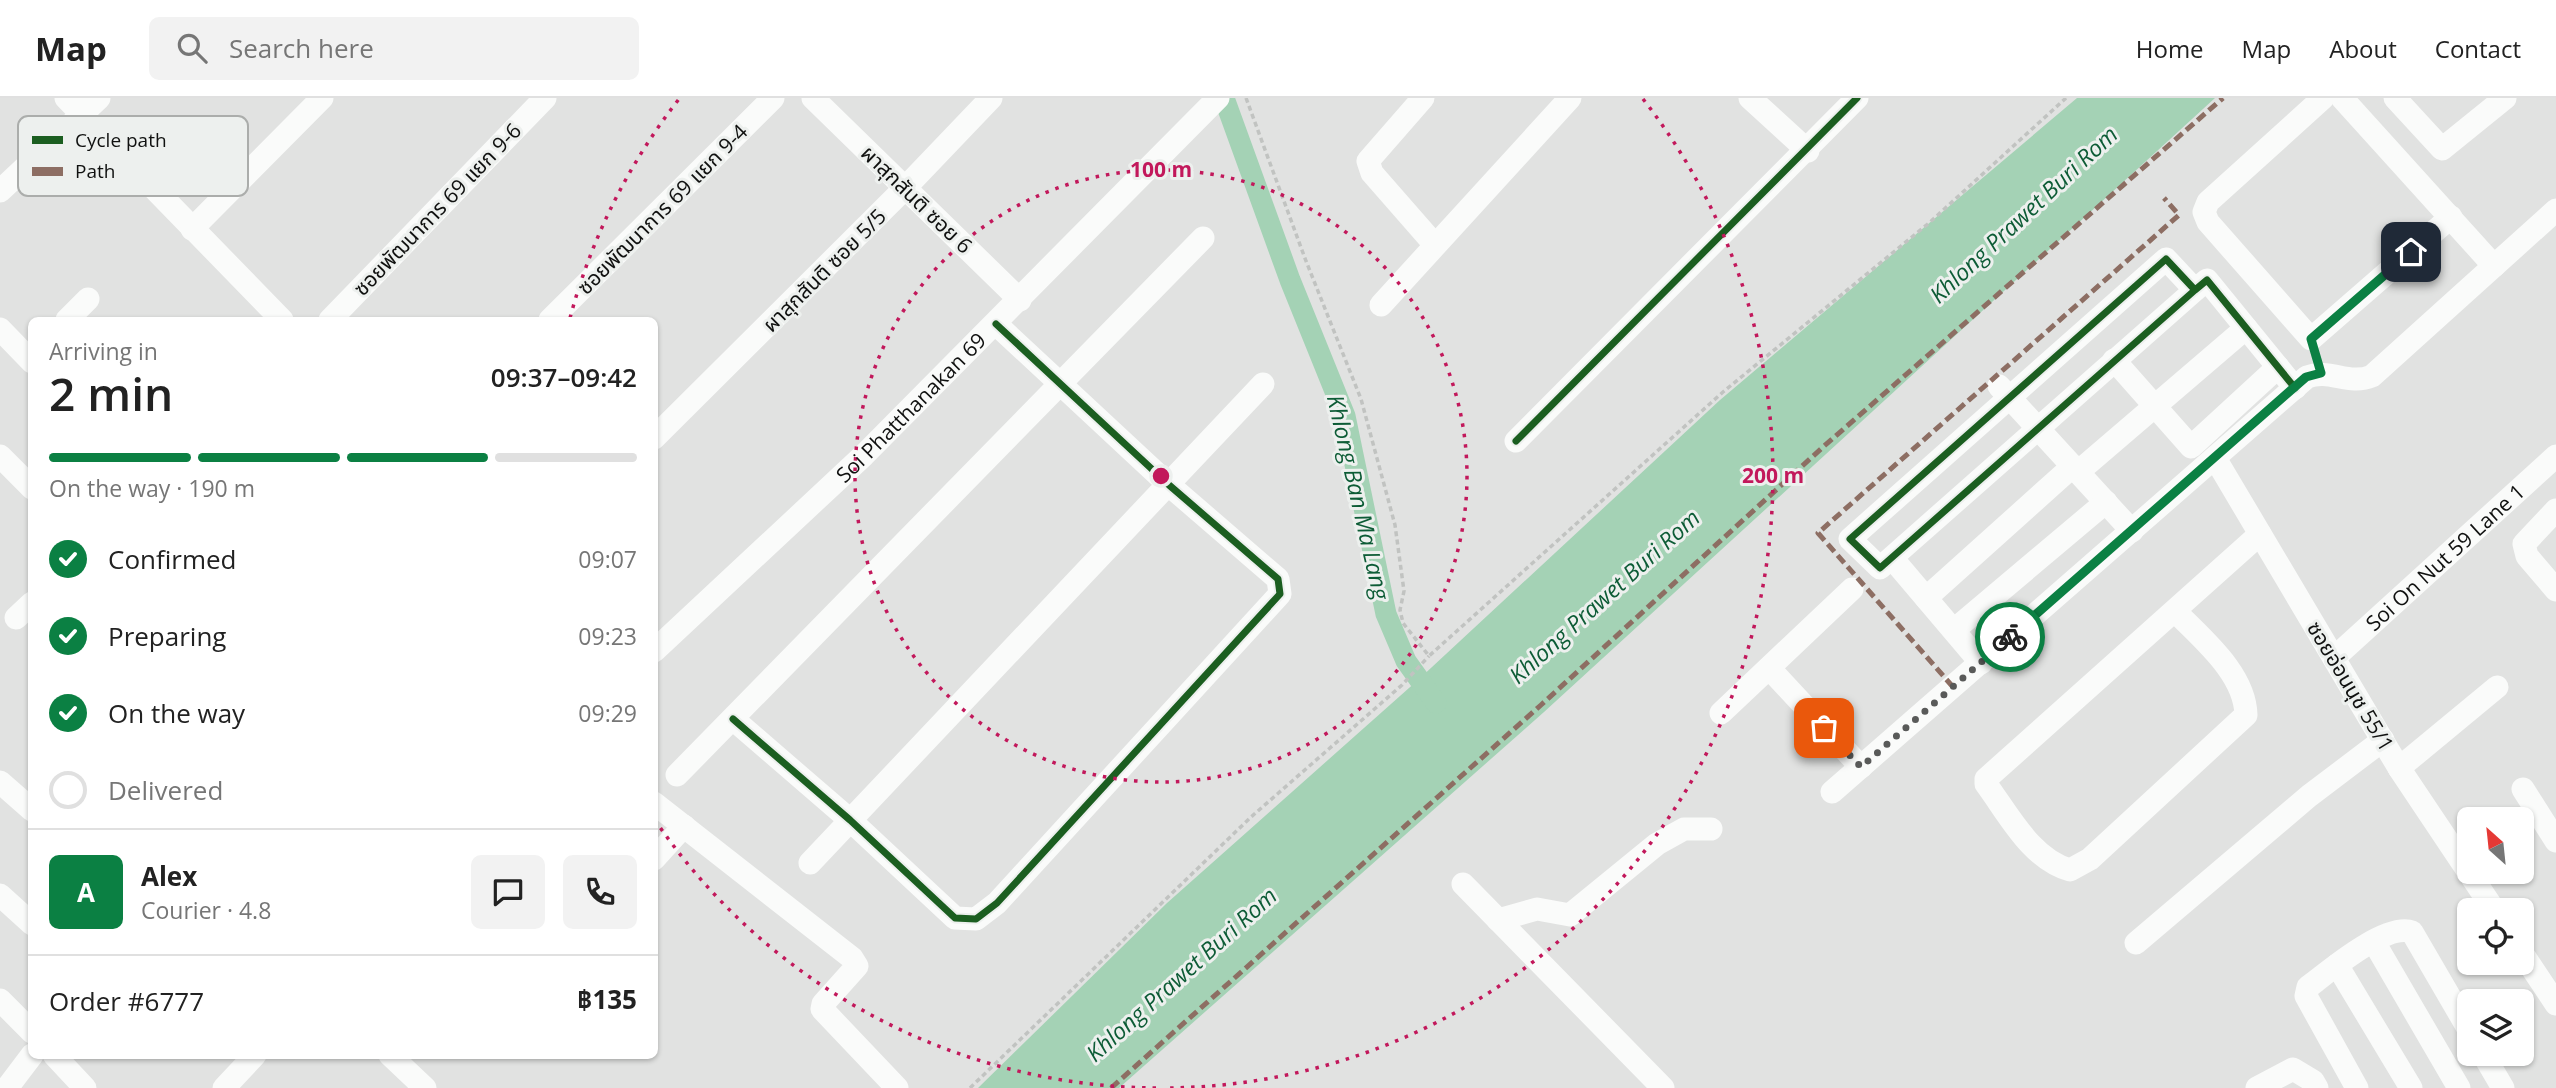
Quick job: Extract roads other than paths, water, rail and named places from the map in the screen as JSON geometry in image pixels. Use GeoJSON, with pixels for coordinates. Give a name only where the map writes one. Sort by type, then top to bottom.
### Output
{"type":"FeatureCollection","features":[{"type":"Feature","properties":{"kind":"street"},"geometry":{"type":"LineString","coordinates":[[66,98],[91,106]]}},
{"type":"Feature","properties":{"kind":"street"},"geometry":{"type":"LineString","coordinates":[[248,172],[321,98]]}},
{"type":"Feature","properties":{"kind":"street","name":"ซอยพัฒนาการ 69 แยก 9-6"},"geometry":{"type":"LineString","coordinates":[[333,317],[545,98]]}},
{"type":"Feature","properties":{"kind":"street","name":"ซอยพัฒนาการ 69 แยก 9-4"},"geometry":{"type":"LineString","coordinates":[[553,317],[773,98]]}},
{"type":"Feature","properties":{"kind":"street","name":"ผาสุกสันติ ซอย 6"},"geometry":{"type":"LineString","coordinates":[[813,98],[1020,300]]}},
{"type":"Feature","properties":{"kind":"street","name":"ผาสุกสันติ ซอย 5/5"},"geometry":{"type":"LineString","coordinates":[[658,434],[905,188],[990,98]]}},
{"type":"Feature","properties":{"kind":"street"},"geometry":{"type":"LineString","coordinates":[[1423,98],[1368,161],[1372,173],[1435,246]]}},
{"type":"Feature","properties":{"kind":"street"},"geometry":{"type":"LineString","coordinates":[[1381,305],[1570,98]]}},
{"type":"Feature","properties":{"kind":"street"},"geometry":{"type":"LineString","coordinates":[[1750,98],[1808,151]]}},
{"type":"Feature","properties":{"kind":"street"},"geometry":{"type":"LineString","coordinates":[[1516,441],[1808,151],[1857,98]]}},
{"type":"Feature","properties":{"kind":"street"},"geometry":{"type":"LineString","coordinates":[[2321,373],[2311,339],[2208,222],[2204,212],[2208,202],[2323,98]]}},
{"type":"Feature","properties":{"kind":"street"},"geometry":{"type":"LineString","coordinates":[[2342,98],[2494,266]]}},
{"type":"Feature","properties":{"kind":"street"},"geometry":{"type":"LineString","coordinates":[[2395,98],[2442,149],[2505,98]]}},
{"type":"Feature","properties":{"kind":"street","name":"Soi Phatthanakan 69"},"geometry":{"type":"LineString","coordinates":[[658,647],[864,455],[1212,105]]}},
{"type":"Feature","properties":{"kind":"street"},"geometry":{"type":"LineString","coordinates":[[0,191],[18,174]]}},
{"type":"Feature","properties":{"kind":"street"},"geometry":{"type":"LineString","coordinates":[[165,196],[192,229],[279,317]]}},
{"type":"Feature","properties":{"kind":"street"},"geometry":{"type":"LineString","coordinates":[[192,229],[224,196]]}},
{"type":"Feature","properties":{"kind":"street"},"geometry":{"type":"LineString","coordinates":[[1832,792],[2306,377],[2321,373],[2354,381],[2372,376],[2556,210]]}},
{"type":"Feature","properties":{"kind":"street"},"geometry":{"type":"LineString","coordinates":[[2311,339],[2451,218]]}},
{"type":"Feature","properties":{"kind":"street"},"geometry":{"type":"LineString","coordinates":[[677,775],[1063,384],[1203,238]]}},
{"type":"Feature","properties":{"kind":"street"},"geometry":{"type":"LineString","coordinates":[[2195,290],[2166,259],[2004,391],[1850,539],[1880,568],[2207,280],[2295,388]]}},
{"type":"Feature","properties":{"kind":"street"},"geometry":{"type":"LineString","coordinates":[[69,317],[88,299]]}},
{"type":"Feature","properties":{"kind":"street"},"geometry":{"type":"LineString","coordinates":[[733,719],[850,820],[955,918],[976,919],[996,903],[1280,594],[1278,579],[1169,485],[996,324]]}},
{"type":"Feature","properties":{"kind":"street"},"geometry":{"type":"LineString","coordinates":[[1926,598],[2246,328]]}},
{"type":"Feature","properties":{"kind":"street"},"geometry":{"type":"LineString","coordinates":[[0,329],[28,357]]}},
{"type":"Feature","properties":{"kind":"street"},"geometry":{"type":"LineString","coordinates":[[2114,360],[2190,447],[2278,367]]}},
{"type":"Feature","properties":{"kind":"street"},"geometry":{"type":"LineString","coordinates":[[810,863],[1263,384]]}},
{"type":"Feature","properties":{"kind":"street"},"geometry":{"type":"LineString","coordinates":[[2004,391],[2132,531]]}},
{"type":"Feature","properties":{"kind":"street"},"geometry":{"type":"LineString","coordinates":[[0,456],[28,484]]}},
{"type":"Feature","properties":{"kind":"street","name":"Soi On Nut 59 Lane 1"},"geometry":{"type":"LineString","coordinates":[[2334,658],[2556,457]]}},
{"type":"Feature","properties":{"kind":"street","name":"ซอยอ่อนนุช 55/1"},"geometry":{"type":"LineString","coordinates":[[2215,458],[2399,768],[2486,898]]}},
{"type":"Feature","properties":{"kind":"street"},"geometry":{"type":"LineString","coordinates":[[1954,631],[2106,502]]}},
{"type":"Feature","properties":{"kind":"street"},"geometry":{"type":"LineString","coordinates":[[2556,510],[2524,544],[2527,556],[2556,590]]}},
{"type":"Feature","properties":{"kind":"street"},"geometry":{"type":"LineString","coordinates":[[2175,611],[2239,684],[2246,715],[2090,859],[2070,870],[2059,867],[2042,857],[1986,784],[1986,779],[2260,534]]}},
{"type":"Feature","properties":{"kind":"street"},"geometry":{"type":"LineString","coordinates":[[1892,558],[1981,663]]}},
{"type":"Feature","properties":{"kind":"street"},"geometry":{"type":"LineString","coordinates":[[1721,713],[1853,589]]}},
{"type":"Feature","properties":{"kind":"street"},"geometry":{"type":"LineString","coordinates":[[1769,668],[1861,767]]}},
{"type":"Feature","properties":{"kind":"street"},"geometry":{"type":"LineString","coordinates":[[2399,768],[2497,687]]}},
{"type":"Feature","properties":{"kind":"street"},"geometry":{"type":"LineString","coordinates":[[2136,943],[2309,796],[2383,740]]}},
{"type":"Feature","properties":{"kind":"street"},"geometry":{"type":"LineString","coordinates":[[0,782],[28,806]]}},
{"type":"Feature","properties":{"kind":"street"},"geometry":{"type":"LineString","coordinates":[[2523,789],[2556,841]]}},
{"type":"Feature","properties":{"kind":"street"},"geometry":{"type":"LineString","coordinates":[[658,806],[852,958],[857,966],[852,976],[823,1004],[822,1009],[897,1088]]}},
{"type":"Feature","properties":{"kind":"street"},"geometry":{"type":"LineString","coordinates":[[658,855],[684,826]]}},
{"type":"Feature","properties":{"kind":"street"},"geometry":{"type":"LineString","coordinates":[[1498,920],[1537,909],[1570,915],[1611,878],[1657,844],[1684,829],[1711,829]]}},
{"type":"Feature","properties":{"kind":"street"},"geometry":{"type":"LineString","coordinates":[[1463,884],[1663,1088]]}},
{"type":"Feature","properties":{"kind":"street"},"geometry":{"type":"LineString","coordinates":[[0,895],[28,920]]}},
{"type":"Feature","properties":{"kind":"street"},"geometry":{"type":"LineString","coordinates":[[2357,1088],[2306,996],[2308,987],[2374,942],[2403,930],[2412,932],[2457,1009]]}},
{"type":"Feature","properties":{"kind":"street"},"geometry":{"type":"LineString","coordinates":[[2374,942],[2459,1088]]}},
{"type":"Feature","properties":{"kind":"street"},"geometry":{"type":"LineString","coordinates":[[2337,965],[2411,1088]]}},
{"type":"Feature","properties":{"kind":"street"},"geometry":{"type":"LineString","coordinates":[[2534,971],[2556,1004]]}},
{"type":"Feature","properties":{"kind":"street"},"geometry":{"type":"LineString","coordinates":[[0,1000],[28,1028]]}},
{"type":"Feature","properties":{"kind":"street"},"geometry":{"type":"LineString","coordinates":[[7,1088],[29,1059]]}},
{"type":"Feature","properties":{"kind":"street"},"geometry":{"type":"LineString","coordinates":[[58,1059],[85,1088]]}},
{"type":"Feature","properties":{"kind":"street"},"geometry":{"type":"LineString","coordinates":[[224,1088],[251,1059]]}},
{"type":"Feature","properties":{"kind":"street"},"geometry":{"type":"LineString","coordinates":[[394,1059],[425,1088]]}},
{"type":"Feature","properties":{"kind":"street"},"geometry":{"type":"LineString","coordinates":[[2490,1066],[2503,1088]]}},
{"type":"Feature","properties":{"kind":"street"},"geometry":{"type":"LineString","coordinates":[[2257,1088],[2293,1069],[2313,1082],[2316,1088]]}},
{"type":"Feature","properties":{"kind":"water","name":"Khlong Prawet Buri Rom"},"geometry":{"type":"Polygon","coordinates":[[[2077,98],[2215,98],[1544,712],[1119,1088],[978,1088],[1167,903],[1418,680],[1720,400],[2077,98]]]}},
{"type":"Feature","properties":{"kind":"waterway","name":"Khlong Ban Ma Lang"},"geometry":{"type":"LineString","coordinates":[[1224,98],[1290,280],[1345,416],[1386,614],[1406,661],[1436,703]]}}]}
